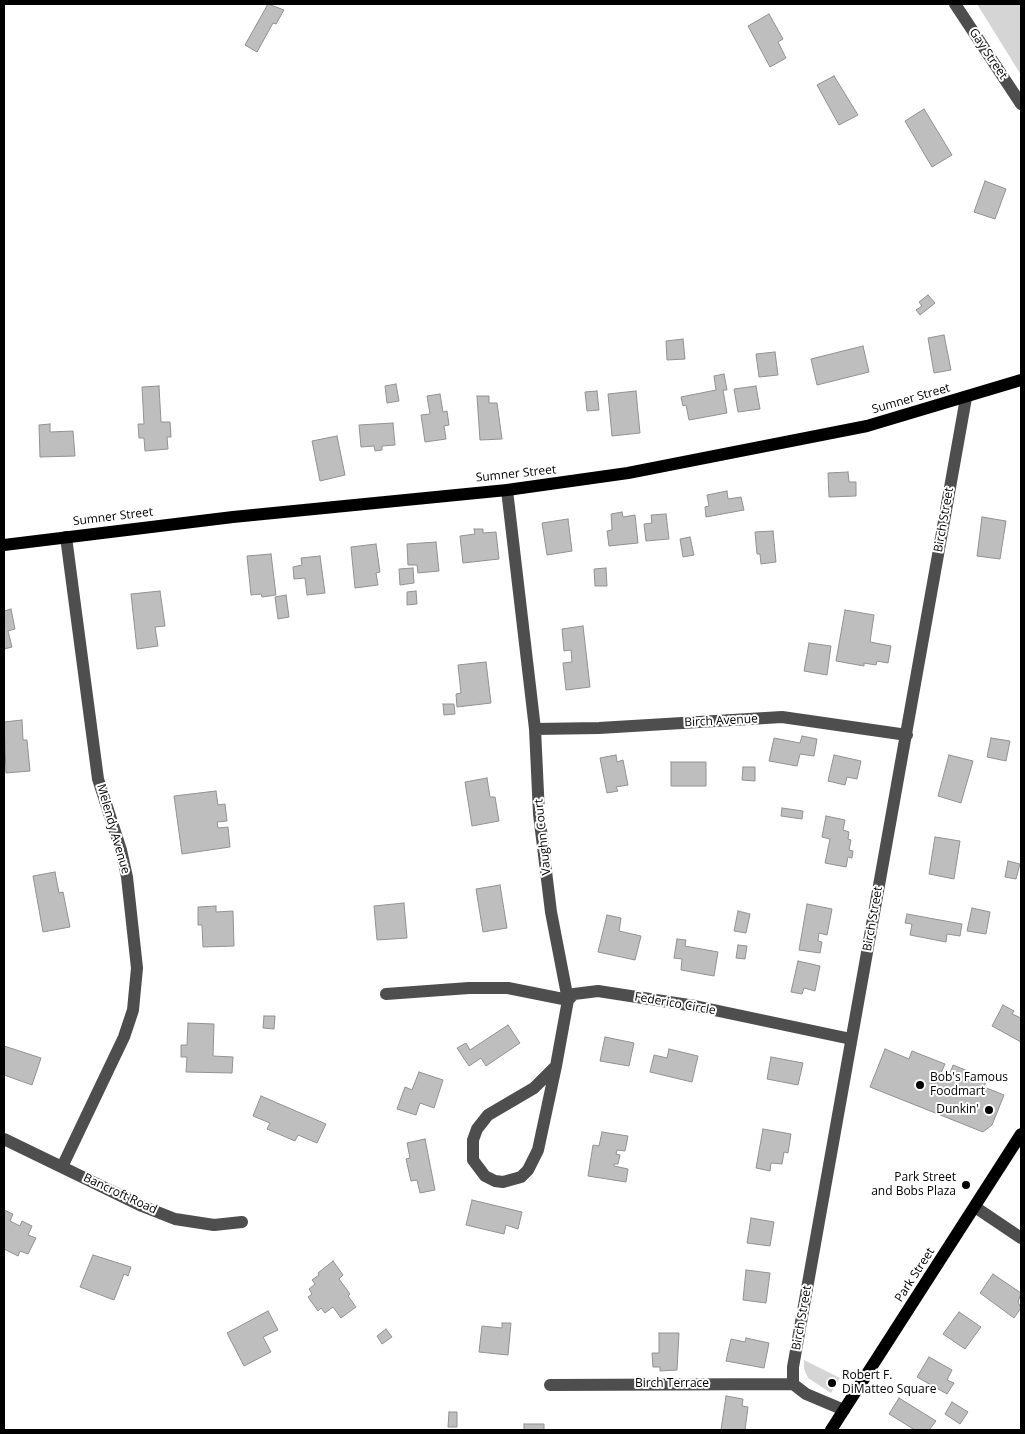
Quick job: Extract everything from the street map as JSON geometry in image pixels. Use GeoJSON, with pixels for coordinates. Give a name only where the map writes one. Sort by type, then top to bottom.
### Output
{"type":"FeatureCollection","features":[{"type":"Feature","properties":{"kind":"main road","name":"Sumner Street"},"geometry":{"type":"LineString","coordinates":[[4,545],[66,536],[506,490],[628,474],[867,426],[966,398],[1021,380]]}},
{"type":"Feature","properties":{"kind":"main road","name":"Park Street"},"geometry":{"type":"LineString","coordinates":[[831,1430],[1021,1134]]}},
{"type":"Feature","properties":{"kind":"street","name":"Gay Street"},"geometry":{"type":"LineString","coordinates":[[955,4],[1021,104]]}},
{"type":"Feature","properties":{"kind":"street","name":"Birch Street"},"geometry":{"type":"LineString","coordinates":[[793,1384],[794,1360],[966,398]]}},
{"type":"Feature","properties":{"kind":"street","name":"Vaughn Court"},"geometry":{"type":"LineString","coordinates":[[506,490],[535,729],[539,814],[551,912],[568,1000]]}},
{"type":"Feature","properties":{"kind":"street","name":"Melendy Avenue"},"geometry":{"type":"LineString","coordinates":[[62,1167],[124,1037],[133,1010],[137,968],[127,878],[121,850],[102,794],[94,756],[66,536]]}},
{"type":"Feature","properties":{"kind":"street","name":"Birch Avenue"},"geometry":{"type":"LineString","coordinates":[[535,729],[599,728],[782,717],[907,735]]}},
{"type":"Feature","properties":{"kind":"street"},"geometry":{"type":"LineString","coordinates":[[386,994],[469,988],[508,988],[568,1000],[556,1066],[538,1150],[528,1170],[521,1177],[503,1182],[485,1176],[473,1160],[472,1140],[477,1130],[492,1112],[534,1088],[556,1066]]}},
{"type":"Feature","properties":{"kind":"street","name":"Federico Circle"},"geometry":{"type":"LineString","coordinates":[[568,1000],[574,994],[598,991],[695,1006],[851,1039]]}},
{"type":"Feature","properties":{"kind":"street","name":"Bancroft Road"},"geometry":{"type":"LineString","coordinates":[[4,1139],[142,1206],[175,1219],[214,1225],[242,1222]]}},
{"type":"Feature","properties":{"kind":"street"},"geometry":{"type":"LineString","coordinates":[[975,1207],[1021,1238]]}},
{"type":"Feature","properties":{"kind":"street"},"geometry":{"type":"LineString","coordinates":[[793,1384],[806,1394],[844,1410]]}},
{"type":"Feature","properties":{"kind":"street","name":"Birch Terrace"},"geometry":{"type":"LineString","coordinates":[[550,1386],[793,1384]]}},
{"type":"Feature","properties":{"kind":"shaded area"},"geometry":{"type":"Polygon","coordinates":[[[977,4],[1021,4],[1021,75],[977,4]]]}},
{"type":"Feature","properties":{"kind":"shaded area"},"geometry":{"type":"Polygon","coordinates":[[[804,1360],[840,1378],[831,1393],[808,1378],[804,1369],[804,1360]]]}},
{"type":"Feature","properties":{"kind":"building"},"geometry":{"type":"Polygon","coordinates":[[[268,4],[284,10],[276,24],[273,23],[257,52],[245,45],[268,4]]]}},
{"type":"Feature","properties":{"kind":"building"},"geometry":{"type":"Polygon","coordinates":[[[769,14],[783,39],[778,42],[786,58],[770,67],[748,26],[769,14]]]}},
{"type":"Feature","properties":{"kind":"building"},"geometry":{"type":"Polygon","coordinates":[[[834,76],[858,115],[839,125],[817,85],[834,76]]]}},
{"type":"Feature","properties":{"kind":"building"},"geometry":{"type":"Polygon","coordinates":[[[924,109],[952,155],[932,167],[905,121],[924,109]]]}},
{"type":"Feature","properties":{"kind":"building"},"geometry":{"type":"Polygon","coordinates":[[[985,181],[1006,189],[995,219],[974,212],[985,181]]]}},
{"type":"Feature","properties":{"kind":"building"},"geometry":{"type":"Polygon","coordinates":[[[928,295],[935,303],[920,315],[916,310],[922,306],[919,302],[928,295]]]}},
{"type":"Feature","properties":{"kind":"building"},"geometry":{"type":"Polygon","coordinates":[[[944,335],[951,370],[934,373],[928,338],[944,335]]]}},
{"type":"Feature","properties":{"kind":"building"},"geometry":{"type":"Polygon","coordinates":[[[683,339],[685,359],[667,360],[666,341],[683,339]]]}},
{"type":"Feature","properties":{"kind":"building"},"geometry":{"type":"Polygon","coordinates":[[[863,346],[869,372],[817,385],[811,359],[863,346]]]}},
{"type":"Feature","properties":{"kind":"building"},"geometry":{"type":"Polygon","coordinates":[[[775,352],[778,375],[759,377],[756,354],[775,352]]]}},
{"type":"Feature","properties":{"kind":"building"},"geometry":{"type":"Polygon","coordinates":[[[724,374],[727,390],[723,390],[727,413],[689,420],[686,405],[683,406],[681,397],[716,390],[714,376],[724,374]]]}},
{"type":"Feature","properties":{"kind":"building"},"geometry":{"type":"Polygon","coordinates":[[[396,384],[399,401],[387,403],[385,386],[396,384]]]}},
{"type":"Feature","properties":{"kind":"building"},"geometry":{"type":"Polygon","coordinates":[[[159,386],[161,422],[170,422],[171,437],[167,437],[168,449],[145,451],[144,438],[139,438],[138,424],[144,424],[142,387],[159,386]]]}},
{"type":"Feature","properties":{"kind":"building"},"geometry":{"type":"Polygon","coordinates":[[[756,386],[760,409],[738,412],[734,389],[756,386]]]}},
{"type":"Feature","properties":{"kind":"building"},"geometry":{"type":"Polygon","coordinates":[[[597,391],[599,410],[587,411],[585,392],[597,391]]]}},
{"type":"Feature","properties":{"kind":"building"},"geometry":{"type":"Polygon","coordinates":[[[636,391],[640,433],[612,436],[608,394],[636,391]]]}},
{"type":"Feature","properties":{"kind":"building"},"geometry":{"type":"Polygon","coordinates":[[[440,394],[443,412],[447,411],[449,425],[444,426],[446,439],[425,442],[421,415],[430,414],[427,396],[440,394]]]}},
{"type":"Feature","properties":{"kind":"building"},"geometry":{"type":"Polygon","coordinates":[[[477,396],[489,396],[489,403],[497,403],[502,439],[480,440],[477,396]]]}},
{"type":"Feature","properties":{"kind":"building"},"geometry":{"type":"Polygon","coordinates":[[[393,423],[395,445],[382,446],[382,450],[375,451],[374,446],[361,447],[359,425],[393,423]]]}},
{"type":"Feature","properties":{"kind":"building"},"geometry":{"type":"Polygon","coordinates":[[[50,424],[50,432],[73,431],[75,456],[40,457],[39,425],[50,424]]]}},
{"type":"Feature","properties":{"kind":"building"},"geometry":{"type":"Polygon","coordinates":[[[337,436],[345,475],[320,481],[312,441],[337,436]]]}},
{"type":"Feature","properties":{"kind":"building"},"geometry":{"type":"Polygon","coordinates":[[[848,472],[849,482],[856,482],[856,496],[829,497],[828,473],[848,472]]]}},
{"type":"Feature","properties":{"kind":"building"},"geometry":{"type":"Polygon","coordinates":[[[727,491],[728,499],[741,497],[744,510],[706,517],[705,507],[709,506],[707,495],[727,491]]]}},
{"type":"Feature","properties":{"kind":"building"},"geometry":{"type":"Polygon","coordinates":[[[622,512],[623,517],[635,515],[638,543],[609,546],[607,531],[612,530],[611,514],[622,512]]]}},
{"type":"Feature","properties":{"kind":"building"},"geometry":{"type":"Polygon","coordinates":[[[666,514],[669,539],[646,541],[644,524],[652,523],[651,515],[666,514]]]}},
{"type":"Feature","properties":{"kind":"building"},"geometry":{"type":"Polygon","coordinates":[[[982,517],[1006,521],[1000,559],[977,556],[982,517]]]}},
{"type":"Feature","properties":{"kind":"building"},"geometry":{"type":"Polygon","coordinates":[[[568,519],[572,551],[547,555],[542,523],[568,519]]]}},
{"type":"Feature","properties":{"kind":"building"},"geometry":{"type":"Polygon","coordinates":[[[474,529],[483,529],[483,533],[496,532],[499,559],[463,563],[460,536],[475,534],[474,529]]]}},
{"type":"Feature","properties":{"kind":"building"},"geometry":{"type":"Polygon","coordinates":[[[773,531],[776,562],[761,564],[760,554],[757,554],[755,532],[773,531]]]}},
{"type":"Feature","properties":{"kind":"building"},"geometry":{"type":"Polygon","coordinates":[[[690,537],[694,555],[683,557],[680,539],[690,537]]]}},
{"type":"Feature","properties":{"kind":"building"},"geometry":{"type":"Polygon","coordinates":[[[436,542],[439,571],[418,573],[417,565],[408,565],[407,544],[436,542]]]}},
{"type":"Feature","properties":{"kind":"building"},"geometry":{"type":"Polygon","coordinates":[[[376,544],[380,572],[376,573],[378,585],[355,588],[351,547],[376,544]]]}},
{"type":"Feature","properties":{"kind":"building"},"geometry":{"type":"Polygon","coordinates":[[[271,554],[276,595],[262,597],[261,594],[251,595],[247,556],[271,554]]]}},
{"type":"Feature","properties":{"kind":"building"},"geometry":{"type":"Polygon","coordinates":[[[320,556],[325,593],[307,595],[305,578],[294,579],[293,567],[302,565],[301,558],[320,556]]]}},
{"type":"Feature","properties":{"kind":"building"},"geometry":{"type":"Polygon","coordinates":[[[413,568],[414,583],[400,585],[399,569],[413,568]]]}},
{"type":"Feature","properties":{"kind":"building"},"geometry":{"type":"Polygon","coordinates":[[[606,568],[607,586],[595,586],[594,569],[606,568]]]}},
{"type":"Feature","properties":{"kind":"building"},"geometry":{"type":"Polygon","coordinates":[[[160,591],[165,626],[155,627],[158,646],[137,649],[131,594],[160,591]]]}},
{"type":"Feature","properties":{"kind":"building"},"geometry":{"type":"Polygon","coordinates":[[[416,591],[417,604],[407,605],[407,592],[416,591]]]}},
{"type":"Feature","properties":{"kind":"building"},"geometry":{"type":"Polygon","coordinates":[[[286,595],[289,617],[278,619],[275,597],[286,595]]]}},
{"type":"Feature","properties":{"kind":"building"},"geometry":{"type":"Polygon","coordinates":[[[11,609],[15,629],[8,631],[12,647],[4,649],[4,611],[11,609]]]}},
{"type":"Feature","properties":{"kind":"building"},"geometry":{"type":"Polygon","coordinates":[[[845,610],[874,615],[870,642],[891,646],[888,663],[877,661],[876,665],[864,663],[864,666],[836,661],[845,610]]]}},
{"type":"Feature","properties":{"kind":"building"},"geometry":{"type":"Polygon","coordinates":[[[583,626],[590,687],[566,690],[563,663],[572,662],[571,650],[564,651],[562,629],[583,626]]]}},
{"type":"Feature","properties":{"kind":"building"},"geometry":{"type":"Polygon","coordinates":[[[809,643],[831,646],[827,675],[804,671],[809,643]]]}},
{"type":"Feature","properties":{"kind":"building"},"geometry":{"type":"Polygon","coordinates":[[[486,662],[491,703],[457,707],[456,694],[461,693],[458,665],[486,662]]]}},
{"type":"Feature","properties":{"kind":"building"},"geometry":{"type":"Polygon","coordinates":[[[443,704],[454,704],[455,714],[444,715],[443,704]]]}},
{"type":"Feature","properties":{"kind":"building"},"geometry":{"type":"Polygon","coordinates":[[[22,720],[23,740],[27,740],[30,771],[6,773],[4,722],[22,720]]]}},
{"type":"Feature","properties":{"kind":"building"},"geometry":{"type":"Polygon","coordinates":[[[802,736],[817,739],[814,756],[800,754],[797,766],[769,761],[774,738],[800,743],[802,736]]]}},
{"type":"Feature","properties":{"kind":"building"},"geometry":{"type":"Polygon","coordinates":[[[991,738],[1010,741],[1006,761],[987,757],[991,738]]]}},
{"type":"Feature","properties":{"kind":"building"},"geometry":{"type":"Polygon","coordinates":[[[616,755],[617,762],[623,760],[628,785],[616,787],[618,791],[607,793],[600,758],[616,755]]]}},
{"type":"Feature","properties":{"kind":"building"},"geometry":{"type":"Polygon","coordinates":[[[834,755],[861,761],[857,779],[847,777],[845,785],[828,781],[834,755]]]}},
{"type":"Feature","properties":{"kind":"building"},"geometry":{"type":"Polygon","coordinates":[[[949,755],[973,761],[961,803],[938,796],[949,755]]]}},
{"type":"Feature","properties":{"kind":"building"},"geometry":{"type":"Polygon","coordinates":[[[671,762],[706,762],[706,786],[671,786],[671,762]]]}},
{"type":"Feature","properties":{"kind":"building"},"geometry":{"type":"Polygon","coordinates":[[[743,767],[755,767],[755,781],[742,780],[743,767]]]}},
{"type":"Feature","properties":{"kind":"building"},"geometry":{"type":"Polygon","coordinates":[[[487,778],[490,797],[495,797],[499,821],[472,826],[465,782],[487,778]]]}},
{"type":"Feature","properties":{"kind":"building"},"geometry":{"type":"Polygon","coordinates":[[[216,791],[218,805],[225,804],[227,821],[217,822],[218,828],[228,827],[230,847],[182,854],[174,796],[216,791]]]}},
{"type":"Feature","properties":{"kind":"building"},"geometry":{"type":"Polygon","coordinates":[[[782,808],[803,811],[802,819],[781,816],[782,808]]]}},
{"type":"Feature","properties":{"kind":"building"},"geometry":{"type":"Polygon","coordinates":[[[826,816],[845,820],[843,830],[849,832],[848,839],[851,840],[849,850],[853,851],[852,858],[848,857],[846,867],[825,863],[830,839],[822,837],[826,816]]]}},
{"type":"Feature","properties":{"kind":"building"},"geometry":{"type":"Polygon","coordinates":[[[935,837],[960,841],[954,879],[929,874],[935,837]]]}},
{"type":"Feature","properties":{"kind":"building"},"geometry":{"type":"Polygon","coordinates":[[[1008,861],[1020,864],[1016,879],[1005,877],[1008,861]]]}},
{"type":"Feature","properties":{"kind":"building"},"geometry":{"type":"Polygon","coordinates":[[[55,872],[59,893],[63,892],[70,927],[43,932],[33,876],[55,872]]]}},
{"type":"Feature","properties":{"kind":"building"},"geometry":{"type":"Polygon","coordinates":[[[500,885],[507,928],[483,932],[476,889],[500,885]]]}},
{"type":"Feature","properties":{"kind":"building"},"geometry":{"type":"Polygon","coordinates":[[[404,903],[407,938],[377,940],[374,906],[404,903]]]}},
{"type":"Feature","properties":{"kind":"building"},"geometry":{"type":"Polygon","coordinates":[[[807,904],[832,909],[827,935],[819,933],[818,941],[822,942],[820,953],[799,950],[807,904]]]}},
{"type":"Feature","properties":{"kind":"building"},"geometry":{"type":"Polygon","coordinates":[[[216,906],[216,912],[233,911],[234,946],[203,947],[202,925],[198,925],[198,907],[216,906]]]}},
{"type":"Feature","properties":{"kind":"building"},"geometry":{"type":"Polygon","coordinates":[[[972,908],[990,912],[986,934],[967,931],[972,908]]]}},
{"type":"Feature","properties":{"kind":"building"},"geometry":{"type":"Polygon","coordinates":[[[738,911],[750,914],[746,933],[734,931],[738,911]]]}},
{"type":"Feature","properties":{"kind":"building"},"geometry":{"type":"Polygon","coordinates":[[[907,914],[962,924],[960,936],[947,934],[946,942],[910,935],[912,924],[905,923],[907,914]]]}},
{"type":"Feature","properties":{"kind":"building"},"geometry":{"type":"Polygon","coordinates":[[[607,915],[621,918],[619,931],[641,936],[635,960],[598,952],[607,915]]]}},
{"type":"Feature","properties":{"kind":"building"},"geometry":{"type":"Polygon","coordinates":[[[677,939],[686,940],[685,946],[718,952],[714,976],[681,970],[682,959],[674,958],[677,939]]]}},
{"type":"Feature","properties":{"kind":"building"},"geometry":{"type":"Polygon","coordinates":[[[738,945],[747,946],[745,959],[736,958],[738,945]]]}},
{"type":"Feature","properties":{"kind":"building"},"geometry":{"type":"Polygon","coordinates":[[[798,961],[820,966],[815,991],[804,988],[802,994],[791,992],[798,961]]]}},
{"type":"Feature","properties":{"kind":"building"},"geometry":{"type":"Polygon","coordinates":[[[1003,1005],[1014,1011],[1012,1014],[1021,1018],[1021,1042],[992,1026],[1003,1005]]]}},
{"type":"Feature","properties":{"kind":"building"},"geometry":{"type":"Polygon","coordinates":[[[264,1016],[275,1016],[274,1029],[263,1028],[264,1016]]]}},
{"type":"Feature","properties":{"kind":"building"},"geometry":{"type":"Polygon","coordinates":[[[188,1023],[214,1024],[213,1056],[233,1057],[232,1073],[186,1072],[187,1057],[181,1057],[181,1045],[187,1045],[188,1023]]]}},
{"type":"Feature","properties":{"kind":"building"},"geometry":{"type":"Polygon","coordinates":[[[508,1025],[520,1043],[486,1066],[481,1058],[469,1066],[457,1048],[466,1043],[470,1050],[508,1025]]]}},
{"type":"Feature","properties":{"kind":"building"},"geometry":{"type":"Polygon","coordinates":[[[605,1037],[634,1043],[629,1066],[600,1061],[605,1037]]]}},
{"type":"Feature","properties":{"kind":"building"},"geometry":{"type":"Polygon","coordinates":[[[4,1046],[41,1058],[32,1085],[4,1075],[4,1046]]]}},
{"type":"Feature","properties":{"kind":"building"},"geometry":{"type":"Polygon","coordinates":[[[669,1049],[698,1056],[692,1082],[650,1072],[654,1055],[667,1058],[669,1049]]]}},
{"type":"Feature","properties":{"kind":"building"},"geometry":{"type":"Polygon","coordinates":[[[885,1049],[909,1059],[912,1051],[945,1064],[941,1073],[949,1076],[953,1065],[987,1079],[984,1087],[1004,1095],[992,1125],[983,1132],[870,1087],[885,1049]]]}},
{"type":"Feature","properties":{"kind":"building"},"geometry":{"type":"Polygon","coordinates":[[[771,1057],[803,1063],[798,1085],[767,1079],[771,1057]]]}},
{"type":"Feature","properties":{"kind":"building"},"geometry":{"type":"Polygon","coordinates":[[[419,1072],[443,1080],[434,1108],[420,1103],[416,1115],[397,1109],[405,1087],[412,1090],[419,1072]]]}},
{"type":"Feature","properties":{"kind":"building"},"geometry":{"type":"Polygon","coordinates":[[[261,1096],[326,1124],[317,1143],[298,1135],[295,1141],[267,1129],[270,1123],[253,1116],[261,1096]]]}},
{"type":"Feature","properties":{"kind":"building"},"geometry":{"type":"Polygon","coordinates":[[[763,1129],[791,1134],[788,1153],[784,1152],[782,1164],[771,1163],[770,1171],[756,1168],[763,1129]]]}},
{"type":"Feature","properties":{"kind":"building"},"geometry":{"type":"Polygon","coordinates":[[[602,1132],[628,1136],[625,1151],[617,1150],[616,1154],[620,1155],[618,1164],[614,1164],[614,1166],[628,1169],[626,1182],[588,1176],[593,1145],[599,1146],[602,1132]]]}},
{"type":"Feature","properties":{"kind":"building"},"geometry":{"type":"Polygon","coordinates":[[[425,1139],[435,1190],[420,1193],[417,1180],[411,1181],[406,1159],[410,1158],[407,1143],[425,1139]]]}},
{"type":"Feature","properties":{"kind":"building"},"geometry":{"type":"Polygon","coordinates":[[[472,1200],[522,1212],[518,1229],[506,1225],[504,1234],[466,1225],[472,1200]]]}},
{"type":"Feature","properties":{"kind":"building"},"geometry":{"type":"Polygon","coordinates":[[[4,1210],[13,1214],[10,1221],[20,1226],[22,1221],[32,1226],[28,1235],[36,1238],[28,1254],[20,1251],[18,1256],[4,1249],[4,1210]]]}},
{"type":"Feature","properties":{"kind":"building"},"geometry":{"type":"Polygon","coordinates":[[[751,1218],[774,1222],[770,1246],[747,1243],[751,1218]]]}},
{"type":"Feature","properties":{"kind":"building"},"geometry":{"type":"Polygon","coordinates":[[[93,1255],[131,1267],[128,1276],[124,1274],[114,1300],[80,1287],[93,1255]]]}},
{"type":"Feature","properties":{"kind":"building"},"geometry":{"type":"Polygon","coordinates":[[[333,1261],[343,1275],[339,1279],[350,1294],[348,1296],[356,1307],[341,1318],[333,1307],[325,1313],[321,1308],[318,1311],[308,1297],[312,1294],[309,1289],[315,1284],[312,1280],[333,1261]]]}},
{"type":"Feature","properties":{"kind":"building"},"geometry":{"type":"Polygon","coordinates":[[[746,1270],[770,1273],[766,1303],[743,1300],[746,1270]]]}},
{"type":"Feature","properties":{"kind":"building"},"geometry":{"type":"Polygon","coordinates":[[[993,1274],[1021,1293],[1018,1302],[1021,1308],[1014,1318],[980,1293],[993,1274]]]}},
{"type":"Feature","properties":{"kind":"building"},"geometry":{"type":"Polygon","coordinates":[[[268,1311],[278,1330],[263,1337],[271,1352],[244,1366],[227,1333],[268,1311]]]}},
{"type":"Feature","properties":{"kind":"building"},"geometry":{"type":"Polygon","coordinates":[[[959,1312],[981,1327],[965,1349],[943,1334],[959,1312]]]}},
{"type":"Feature","properties":{"kind":"building"},"geometry":{"type":"Polygon","coordinates":[[[502,1323],[511,1323],[508,1355],[479,1352],[482,1326],[502,1328],[502,1323]]]}},
{"type":"Feature","properties":{"kind":"building"},"geometry":{"type":"Polygon","coordinates":[[[386,1329],[392,1337],[382,1344],[377,1336],[386,1329]]]}},
{"type":"Feature","properties":{"kind":"building"},"geometry":{"type":"Polygon","coordinates":[[[659,1333],[679,1333],[677,1370],[660,1371],[660,1367],[653,1367],[652,1353],[659,1353],[659,1333]]]}},
{"type":"Feature","properties":{"kind":"building"},"geometry":{"type":"Polygon","coordinates":[[[746,1338],[769,1343],[764,1368],[726,1361],[731,1339],[745,1342],[746,1338]]]}},
{"type":"Feature","properties":{"kind":"building"},"geometry":{"type":"Polygon","coordinates":[[[929,1357],[952,1370],[947,1380],[954,1383],[947,1394],[917,1377],[929,1357]]]}},
{"type":"Feature","properties":{"kind":"building"},"geometry":{"type":"Polygon","coordinates":[[[726,1396],[743,1399],[742,1406],[748,1407],[745,1430],[721,1430],[726,1396]]]}},
{"type":"Feature","properties":{"kind":"building"},"geometry":{"type":"Polygon","coordinates":[[[899,1398],[936,1421],[929,1430],[915,1430],[889,1414],[899,1398]]]}},
{"type":"Feature","properties":{"kind":"building"},"geometry":{"type":"Polygon","coordinates":[[[952,1402],[968,1412],[960,1424],[945,1414],[952,1402]]]}},
{"type":"Feature","properties":{"kind":"building"},"geometry":{"type":"Polygon","coordinates":[[[449,1412],[457,1412],[457,1427],[448,1427],[449,1412]]]}},
{"type":"Feature","properties":{"kind":"building"},"geometry":{"type":"Polygon","coordinates":[[[524,1424],[544,1424],[544,1430],[524,1430],[524,1424]]]}},
{"type":"Feature","properties":{"kind":"place","name":"Bob's Famous Foodmart"},"geometry":{"type":"Point","coordinates":[920,1085]}},
{"type":"Feature","properties":{"kind":"place","name":"Dunkin'"},"geometry":{"type":"Point","coordinates":[989,1110]}},
{"type":"Feature","properties":{"kind":"place","name":"Park Street and Bobs Plaza"},"geometry":{"type":"Point","coordinates":[966,1185]}},
{"type":"Feature","properties":{"kind":"place","name":"Robert F. DiMatteo Square"},"geometry":{"type":"Point","coordinates":[832,1383]}}]}
